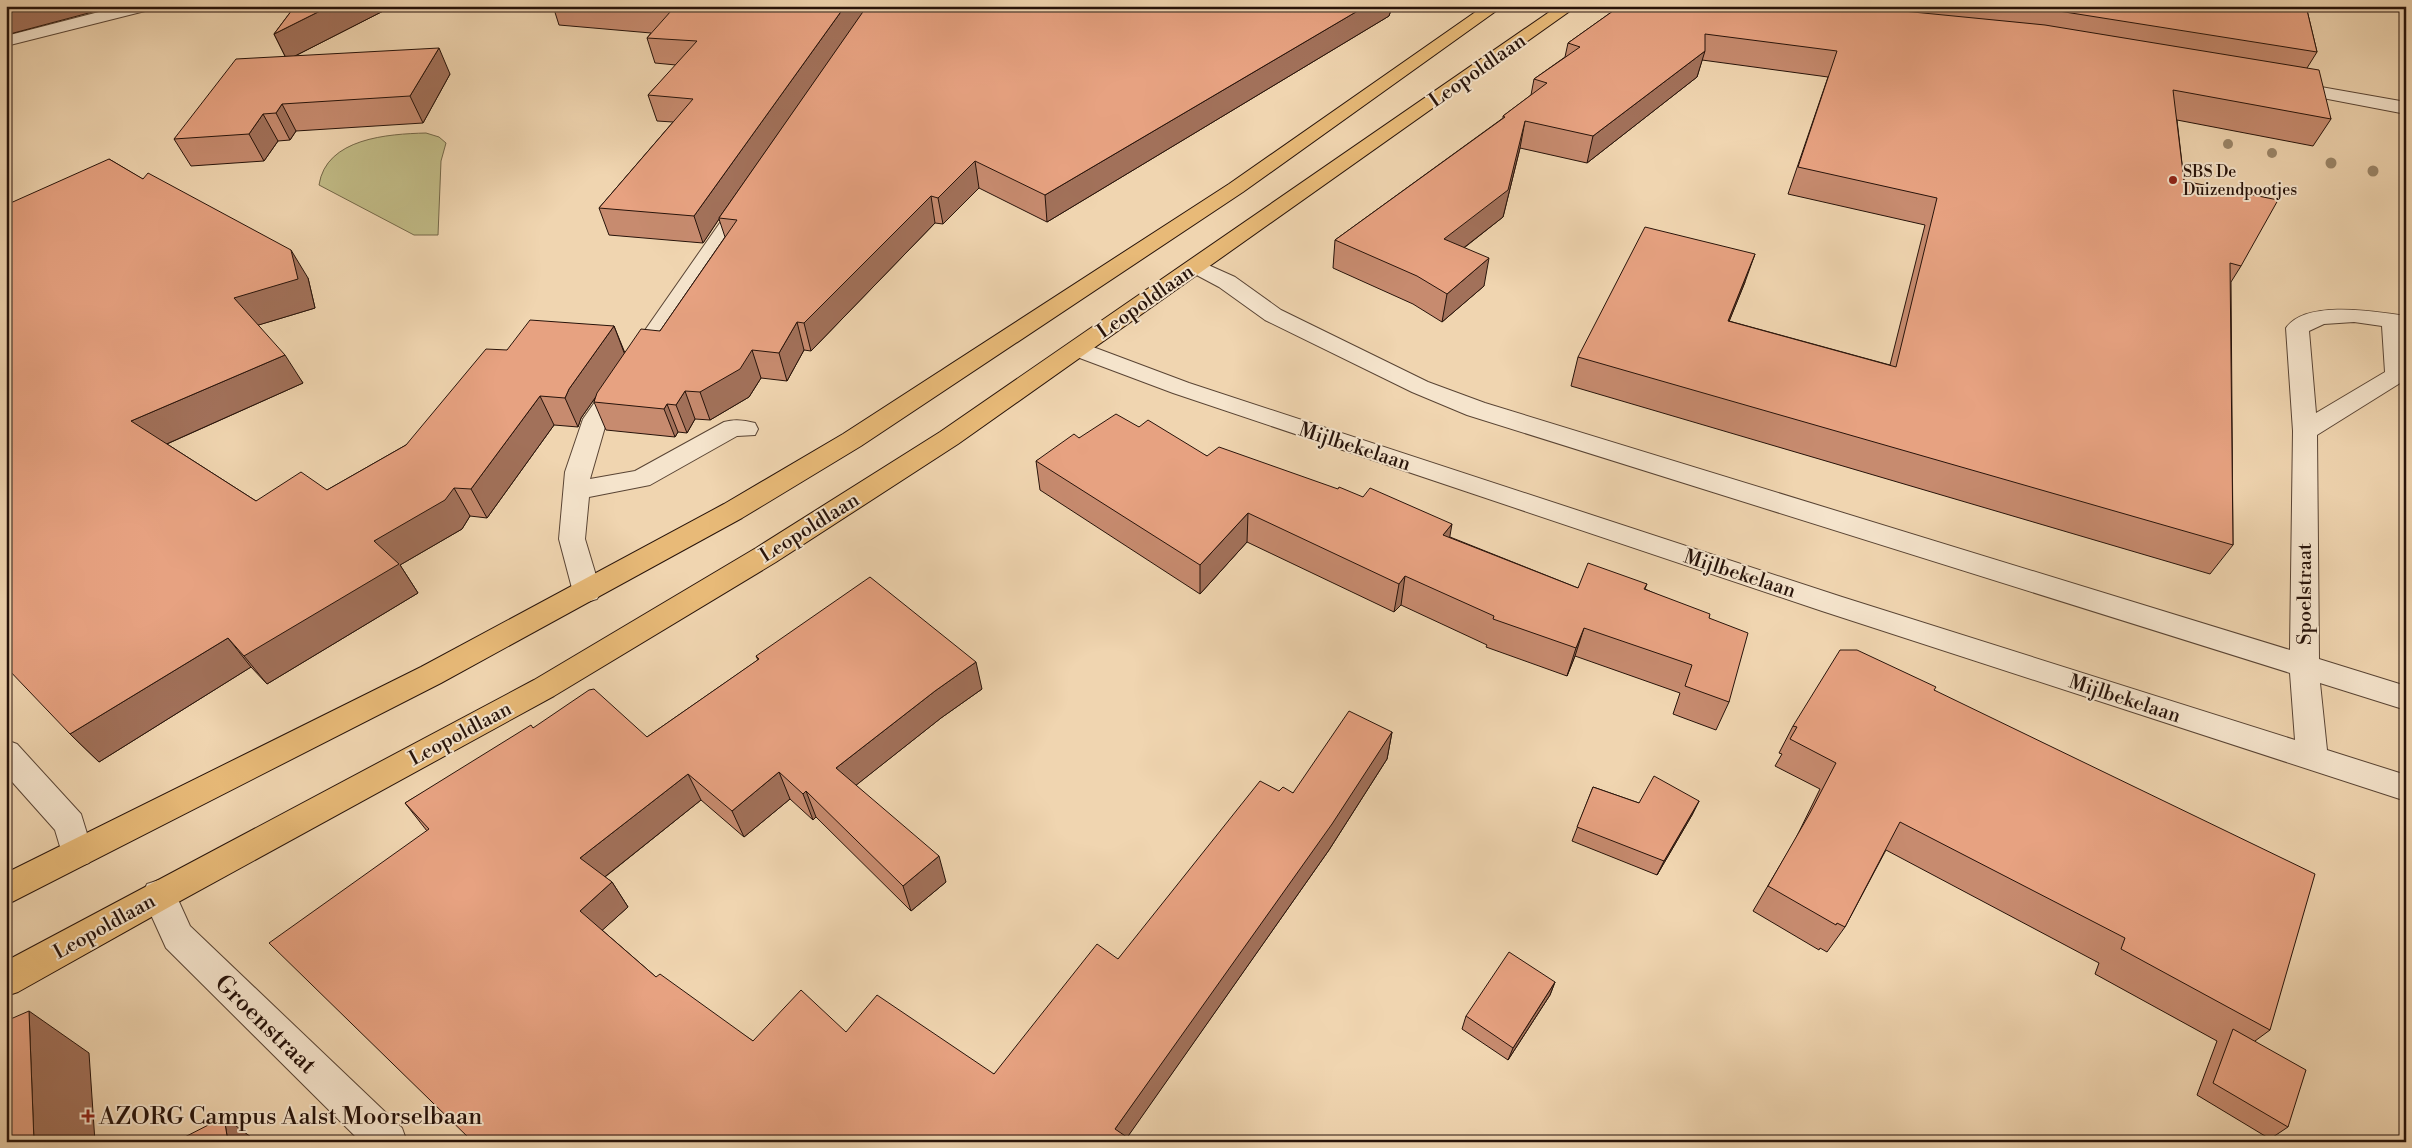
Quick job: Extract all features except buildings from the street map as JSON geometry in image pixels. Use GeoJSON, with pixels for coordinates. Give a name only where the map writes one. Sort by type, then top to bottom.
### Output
{"type":"FeatureCollection","features":[{"type":"Feature","properties":{"kind":"main road","name":"Leopoldlaan"},"geometry":{"type":"LineString","coordinates":[[6,890],[431,675],[587,592],[733,511],[868,429],[1236,188],[1495,6]]}},
{"type":"Feature","properties":{"kind":"main road","name":"Leopoldlaan"},"geometry":{"type":"LineString","coordinates":[[6,980],[159,895],[544,688],[766,555],[949,438],[1569,6]]}},
{"type":"Feature","properties":{"kind":"street"},"geometry":{"type":"LineString","coordinates":[[6,41],[143,6]]}},
{"type":"Feature","properties":{"kind":"street"},"geometry":{"type":"LineString","coordinates":[[2274,84],[2406,108]]}},
{"type":"Feature","properties":{"kind":"street"},"geometry":{"type":"LineString","coordinates":[[587,592],[572,539],[578,472],[595,418],[756,185]]}},
{"type":"Feature","properties":{"kind":"street"},"geometry":{"type":"LineString","coordinates":[[1196,266],[1227,282],[1273,315],[1420,387],[1476,409],[2406,698]]}},
{"type":"Feature","properties":{"kind":"street","name":"Spoelstraat"},"geometry":{"type":"LineString","coordinates":[[2305,431],[2397,374],[2399,321],[2354,315],[2319,318],[2297,328],[2305,431],[2304,666],[2312,757]]}},
{"type":"Feature","properties":{"kind":"street","name":"Mijlbekelaan"},"geometry":{"type":"LineString","coordinates":[[1077,349],[1181,388],[1832,604],[2406,788]]}},
{"type":"Feature","properties":{"kind":"street"},"geometry":{"type":"LineString","coordinates":[[576,490],[641,479],[733,428],[746,429]]}},
{"type":"Feature","properties":{"kind":"street"},"geometry":{"type":"LineString","coordinates":[[6,753],[70,824],[77,853]]}},
{"type":"Feature","properties":{"kind":"street","name":"Groenstraat"},"geometry":{"type":"LineString","coordinates":[[159,895],[178,937],[388,1142]]}},
{"type":"Feature","properties":{"kind":"shaded area"},"geometry":{"type":"Polygon","coordinates":[[[426,133],[439,137],[446,143],[441,161],[438,235],[414,235],[319,185],[324,169],[333,157],[346,148],[377,138],[426,133]]]}},
{"type":"Feature","properties":{"kind":"place","name":"SBS De Duizendpootjes"},"geometry":{"type":"Point","coordinates":[2173,180]}},
{"type":"Feature","properties":{"kind":"place","name":"AZORG Campus Aalst Moorselbaan"},"geometry":{"type":"Point","coordinates":[88,1116]}}]}
